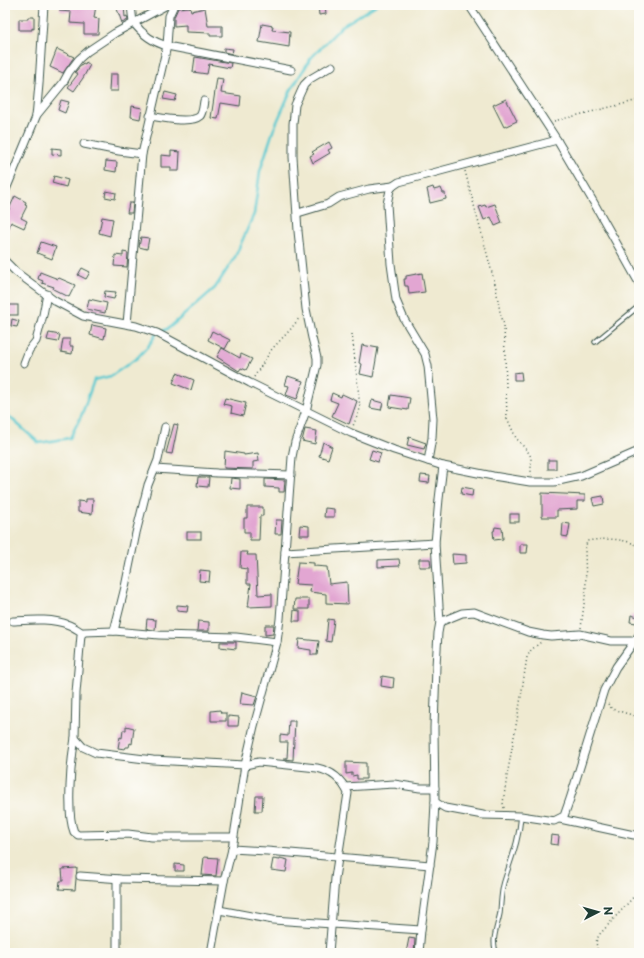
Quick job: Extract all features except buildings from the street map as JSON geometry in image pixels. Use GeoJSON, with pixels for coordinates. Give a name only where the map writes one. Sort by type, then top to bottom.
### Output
{"type":"FeatureCollection","features":[{"type":"Feature","properties":{"kind":"street"},"geometry":{"type":"LineString","coordinates":[[36,117],[44,5]]}},
{"type":"Feature","properties":{"kind":"street"},"geometry":{"type":"LineString","coordinates":[[131,5],[134,23],[142,33],[158,44],[291,70]]}},
{"type":"Feature","properties":{"kind":"street"},"geometry":{"type":"LineString","coordinates":[[5,192],[36,117],[63,83],[79,59],[100,42],[168,5]]}},
{"type":"Feature","properties":{"kind":"street"},"geometry":{"type":"LineString","coordinates":[[128,324],[142,154],[166,46],[169,16],[174,5]]}},
{"type":"Feature","properties":{"kind":"street"},"geometry":{"type":"LineString","coordinates":[[469,5],[557,140],[639,283]]}},
{"type":"Feature","properties":{"kind":"street"},"geometry":{"type":"LineString","coordinates":[[211,953],[224,881],[232,850],[245,765],[277,642],[295,442],[306,411],[317,364],[306,309],[298,231],[298,213],[293,157],[293,124],[295,105],[304,85],[310,79],[332,66]]}},
{"type":"Feature","properties":{"kind":"street"},"geometry":{"type":"LineString","coordinates":[[150,116],[178,120],[199,117],[202,113],[204,101]]}},
{"type":"Feature","properties":{"kind":"street"},"geometry":{"type":"LineString","coordinates":[[428,461],[432,438],[433,419],[428,366],[425,354],[404,319],[396,300],[391,264],[387,204],[390,190],[399,182],[557,140]]}},
{"type":"Feature","properties":{"kind":"street"},"geometry":{"type":"LineString","coordinates":[[84,144],[142,154]]}},
{"type":"Feature","properties":{"kind":"street"},"geometry":{"type":"LineString","coordinates":[[298,213],[328,204],[339,197],[369,189],[393,186]]}},
{"type":"Feature","properties":{"kind":"street"},"geometry":{"type":"LineString","coordinates":[[5,261],[16,272],[55,301],[83,316],[128,324],[156,333],[250,384],[351,433],[394,450],[444,466],[530,482],[554,482],[581,476],[639,452]]}},
{"type":"Feature","properties":{"kind":"street"},"geometry":{"type":"LineString","coordinates":[[24,363],[29,350],[36,341],[47,294]]}},
{"type":"Feature","properties":{"kind":"street"},"geometry":{"type":"LineString","coordinates":[[114,631],[139,519],[148,485],[156,469],[165,427]]}},
{"type":"Feature","properties":{"kind":"street"},"geometry":{"type":"LineString","coordinates":[[419,953],[433,842],[435,802],[434,728],[437,653],[440,622],[435,543],[444,466]]}},
{"type":"Feature","properties":{"kind":"street"},"geometry":{"type":"LineString","coordinates":[[156,469],[217,473],[291,475]]}},
{"type":"Feature","properties":{"kind":"street"},"geometry":{"type":"LineString","coordinates":[[285,552],[435,543]]}},
{"type":"Feature","properties":{"kind":"street"},"geometry":{"type":"LineString","coordinates":[[440,622],[462,613],[474,612],[528,632],[551,636],[580,634],[611,641],[637,638]]}},
{"type":"Feature","properties":{"kind":"street"},"geometry":{"type":"LineString","coordinates":[[12,621],[57,621],[70,625],[82,633]]}},
{"type":"Feature","properties":{"kind":"street"},"geometry":{"type":"LineString","coordinates":[[82,633],[86,631],[114,631],[159,635],[236,637],[277,642]]}},
{"type":"Feature","properties":{"kind":"street"},"geometry":{"type":"LineString","coordinates":[[82,633],[76,693],[75,738],[70,815],[74,832],[78,835],[128,834],[152,837],[233,837]]}},
{"type":"Feature","properties":{"kind":"street"},"geometry":{"type":"LineString","coordinates":[[435,802],[445,808],[461,812],[521,816],[554,821],[564,816],[604,690],[616,667],[637,638]]}},
{"type":"Feature","properties":{"kind":"street"},"geometry":{"type":"LineString","coordinates":[[75,738],[83,747],[96,753],[154,760],[245,765],[259,762],[324,769],[336,777],[348,793],[330,925],[329,953]]}},
{"type":"Feature","properties":{"kind":"street"},"geometry":{"type":"LineString","coordinates":[[345,787],[394,784],[420,788],[435,788]]}},
{"type":"Feature","properties":{"kind":"street"},"geometry":{"type":"LineString","coordinates":[[560,819],[634,835]]}},
{"type":"Feature","properties":{"kind":"street"},"geometry":{"type":"LineString","coordinates":[[232,850],[267,850],[339,858],[430,865]]}},
{"type":"Feature","properties":{"kind":"street"},"geometry":{"type":"LineString","coordinates":[[80,876],[117,879],[224,881]]}},
{"type":"Feature","properties":{"kind":"street"},"geometry":{"type":"LineString","coordinates":[[117,879],[117,953]]}},
{"type":"Feature","properties":{"kind":"street"},"geometry":{"type":"LineString","coordinates":[[219,910],[268,920],[421,930]]}},
{"type":"Feature","properties":{"kind":"lane"},"geometry":{"type":"LineString","coordinates":[[594,342],[639,306]]}},
{"type":"Feature","properties":{"kind":"lane"},"geometry":{"type":"LineString","coordinates":[[497,953],[495,935],[504,883],[515,849],[521,816]]}},
{"type":"Feature","properties":{"kind":"path"},"geometry":{"type":"LineString","coordinates":[[300,5],[304,11]]}},
{"type":"Feature","properties":{"kind":"path"},"geometry":{"type":"LineString","coordinates":[[546,123],[639,100]]}},
{"type":"Feature","properties":{"kind":"path"},"geometry":{"type":"LineString","coordinates":[[464,165],[496,288],[504,325],[507,418],[516,438],[531,457],[530,482]]}},
{"type":"Feature","properties":{"kind":"path"},"geometry":{"type":"LineString","coordinates":[[250,384],[261,364],[272,349],[290,330],[306,309]]}},
{"type":"Feature","properties":{"kind":"path"},"geometry":{"type":"LineString","coordinates":[[351,433],[360,409],[352,334]]}},
{"type":"Feature","properties":{"kind":"path"},"geometry":{"type":"LineString","coordinates":[[580,634],[586,589],[585,550],[587,541],[620,539],[639,546]]}},
{"type":"Feature","properties":{"kind":"path"},"geometry":{"type":"LineString","coordinates":[[506,816],[503,803],[506,776],[527,657],[535,646],[551,636]]}},
{"type":"Feature","properties":{"kind":"path"},"geometry":{"type":"LineString","coordinates":[[608,704],[612,709],[632,715],[639,720]]}},
{"type":"Feature","properties":{"kind":"path"},"geometry":{"type":"LineString","coordinates":[[598,953],[596,942],[599,936],[639,891]]}},
{"type":"Feature","properties":{"kind":"waterway"},"geometry":{"type":"LineString","coordinates":[[160,332],[169,328],[215,288],[235,257],[254,214],[260,171],[273,131],[291,90],[311,58],[342,26],[376,5]]}},
{"type":"Feature","properties":{"kind":"waterway"},"geometry":{"type":"LineString","coordinates":[[5,413],[39,443],[70,438],[82,414],[94,380],[111,376],[137,358],[149,345],[156,334]]}}]}
